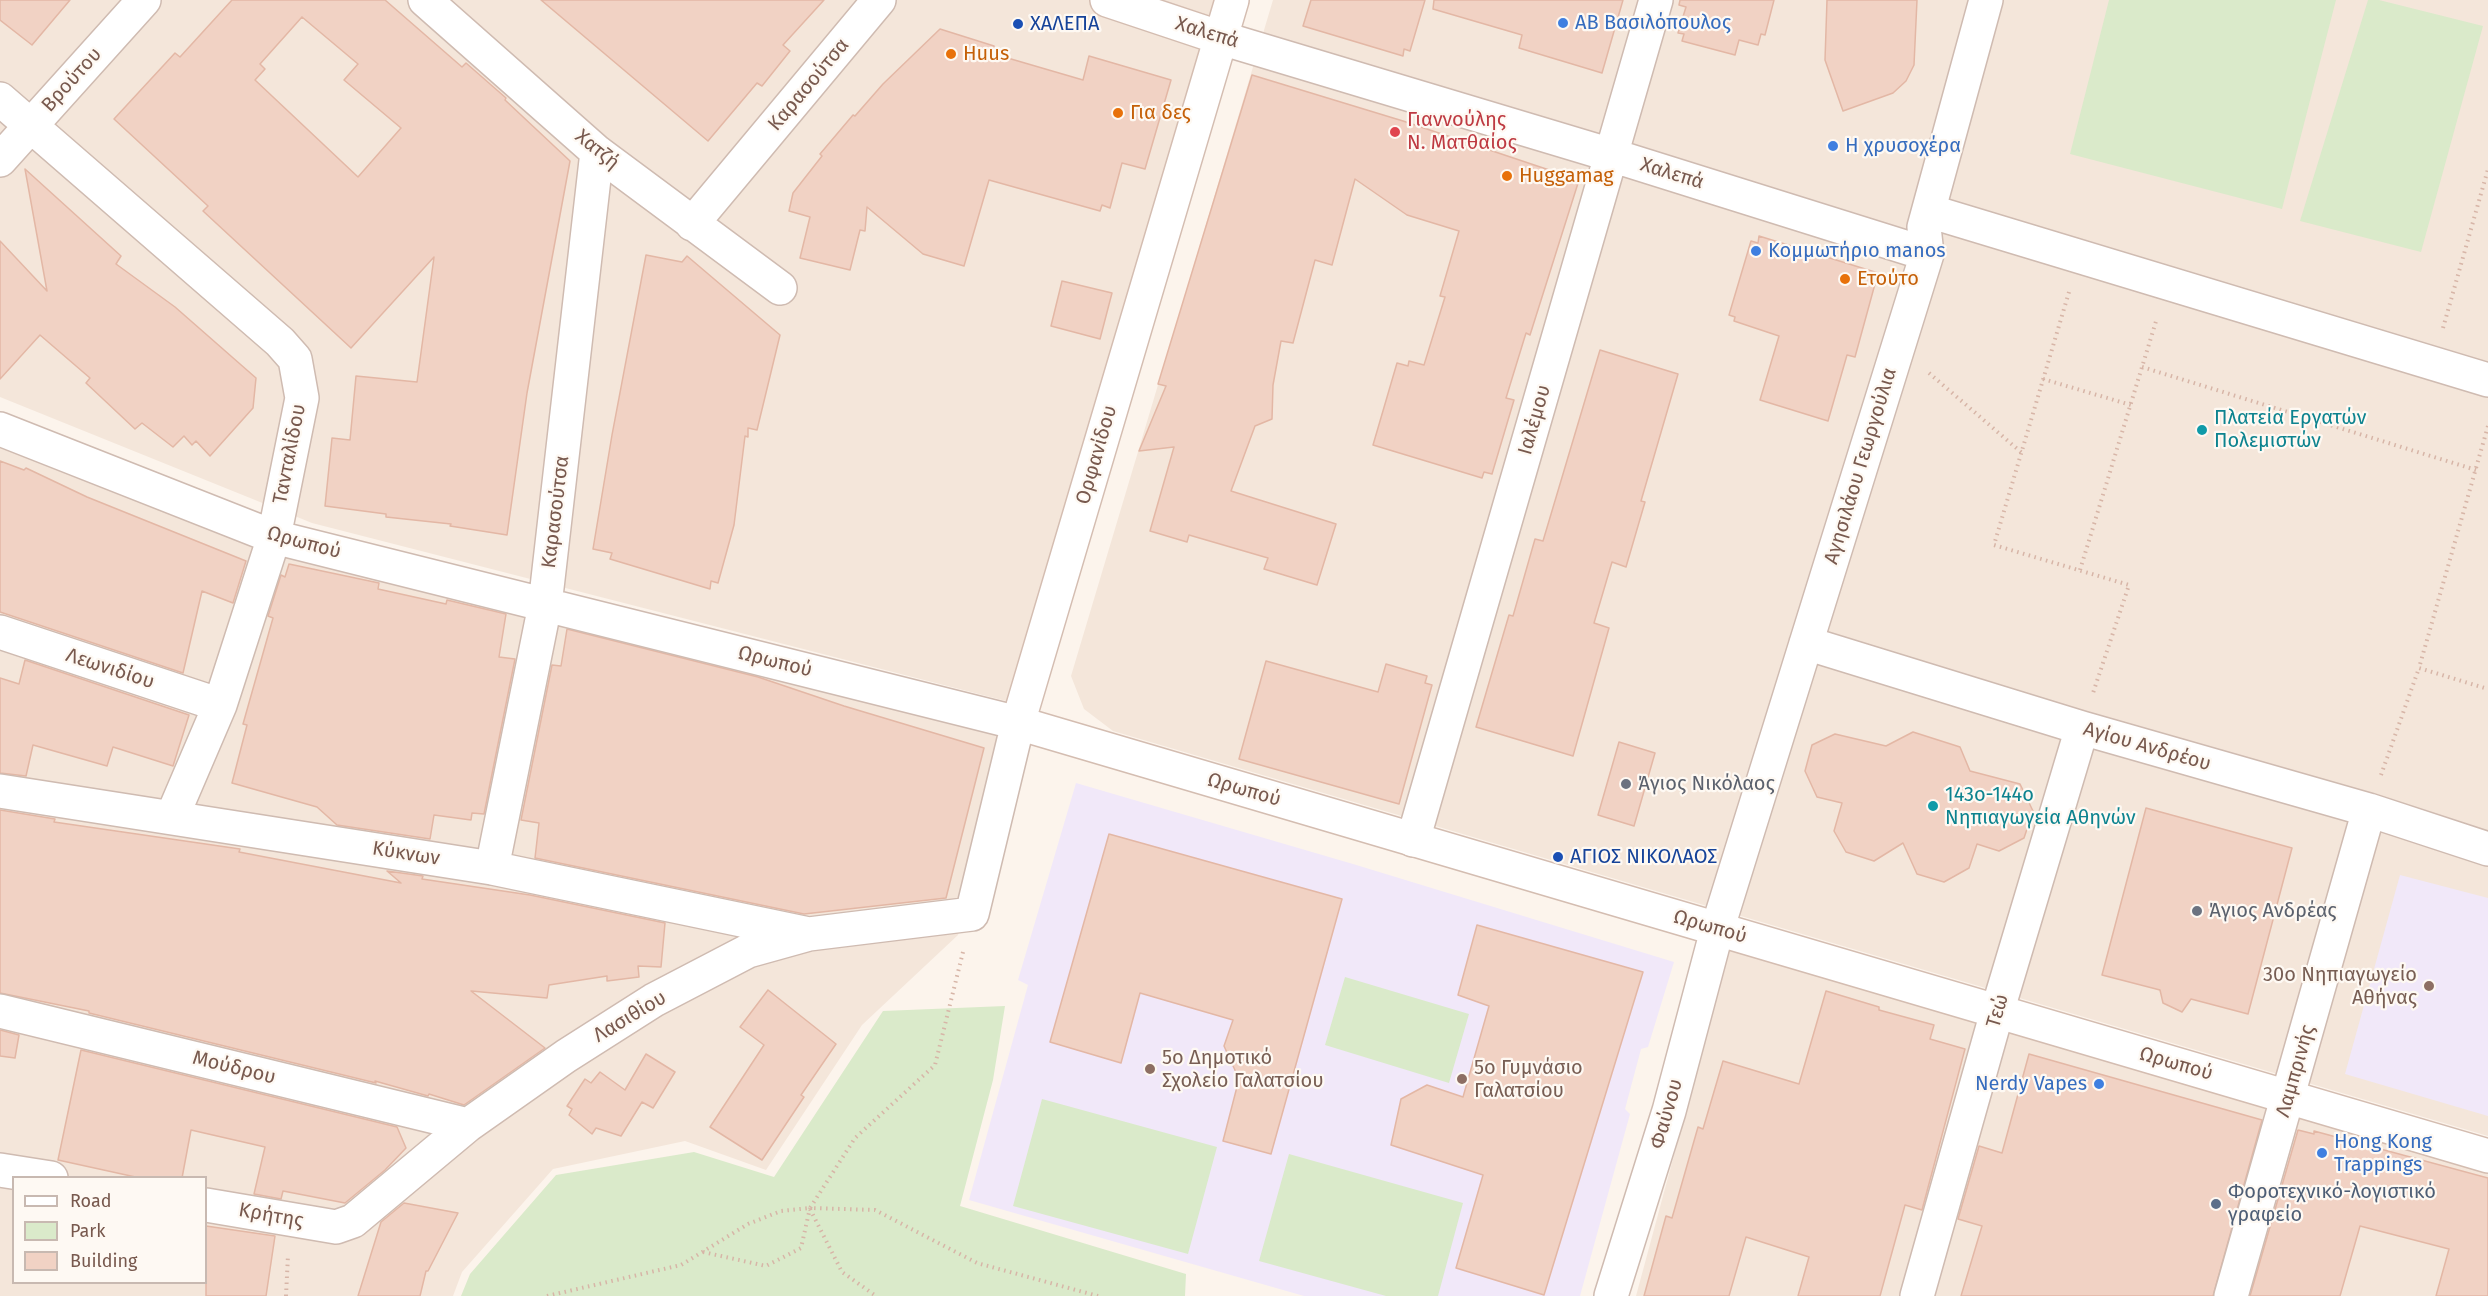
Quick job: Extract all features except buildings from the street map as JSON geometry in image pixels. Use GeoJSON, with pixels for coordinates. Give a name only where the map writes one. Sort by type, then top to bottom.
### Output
{"type":"FeatureCollection","features":[{"type":"Feature","properties":{"kind":"street","name":"Βρούτου"},"geometry":{"type":"LineString","coordinates":[[0,160],[144,0]]}},
{"type":"Feature","properties":{"kind":"street","name":"Χατζή"},"geometry":{"type":"LineString","coordinates":[[425,0],[597,152],[780,288]]}},
{"type":"Feature","properties":{"kind":"street","name":"Καρασούτσα"},"geometry":{"type":"LineString","coordinates":[[692,224],[879,0]]}},
{"type":"Feature","properties":{"kind":"street","name":"Χαλεπά"},"geometry":{"type":"LineString","coordinates":[[1107,0],[1221,38],[1611,155],[1927,254]]}},
{"type":"Feature","properties":{"kind":"street","name":"Ορφανίδου"},"geometry":{"type":"LineString","coordinates":[[972,914],[1017,723],[1232,0]]}},
{"type":"Feature","properties":{"kind":"street","name":"Ιαλέμου"},"geometry":{"type":"LineString","coordinates":[[1413,840],[1656,0]]}},
{"type":"Feature","properties":{"kind":"street","name":"Αγησιλάου Γεωργούλια"},"geometry":{"type":"LineString","coordinates":[[1717,930],[1927,254],[1924,227],[1986,0]]}},
{"type":"Feature","properties":{"kind":"street","name":"Τανταλίδου"},"geometry":{"type":"LineString","coordinates":[[0,99],[280,342],[295,359],[302,398],[273,537],[220,705],[172,817]]}},
{"type":"Feature","properties":{"kind":"street","name":"Καρασούτσα"},"geometry":{"type":"LineString","coordinates":[[492,868],[545,605],[597,152]]}},
{"type":"Feature","properties":{"kind":"street"},"geometry":{"type":"LineString","coordinates":[[1929,211],[2488,380]]}},
{"type":"Feature","properties":{"kind":"street","name":"Ωρωπού"},"geometry":{"type":"LineString","coordinates":[[0,429],[273,537],[1017,723],[2488,1156]]}},
{"type":"Feature","properties":{"kind":"street","name":"Λεωνιδίου"},"geometry":{"type":"LineString","coordinates":[[0,632],[220,705]]}},
{"type":"Feature","properties":{"kind":"street","name":"Αγίου Ανδρέου"},"geometry":{"type":"LineString","coordinates":[[1806,643],[2082,728],[2369,810],[2488,849]]}},
{"type":"Feature","properties":{"kind":"street","name":"Τεώ"},"geometry":{"type":"LineString","coordinates":[[1917,1296],[1997,1012],[2082,728]]}},
{"type":"Feature","properties":{"kind":"street","name":"Κύκνων"},"geometry":{"type":"LineString","coordinates":[[0,791],[492,868],[809,934]]}},
{"type":"Feature","properties":{"kind":"street","name":"Λαμπρινής"},"geometry":{"type":"LineString","coordinates":[[2231,1296],[2369,810]]}},
{"type":"Feature","properties":{"kind":"street","name":"Λασιθίου"},"geometry":{"type":"LineString","coordinates":[[336,1227],[353,1221],[468,1125],[566,1056],[654,1000],[748,951],[809,934],[972,914]]}},
{"type":"Feature","properties":{"kind":"street","name":"Φαύνου"},"geometry":{"type":"LineString","coordinates":[[1611,1296],[1669,1111],[1717,930]]}},
{"type":"Feature","properties":{"kind":"street","name":"Μούδρου"},"geometry":{"type":"LineString","coordinates":[[0,1011],[468,1125]]}},
{"type":"Feature","properties":{"kind":"street"},"geometry":{"type":"LineString","coordinates":[[0,1170],[38,1176]]}},
{"type":"Feature","properties":{"kind":"street","name":"Κρήτης"},"geometry":{"type":"LineString","coordinates":[[207,1205],[336,1227]]}},
{"type":"Feature","properties":{"kind":"path"},"geometry":{"type":"LineString","coordinates":[[2433,363],[2488,170]]}},
{"type":"Feature","properties":{"kind":"path"},"geometry":{"type":"LineString","coordinates":[[2079,257],[1994,545],[2129,585],[2082,728]]}},
{"type":"Feature","properties":{"kind":"path"},"geometry":{"type":"LineString","coordinates":[[2080,570],[2167,283]]}},
{"type":"Feature","properties":{"kind":"path"},"geometry":{"type":"LineString","coordinates":[[1898,347],[2022,453]]}},
{"type":"Feature","properties":{"kind":"path"},"geometry":{"type":"LineString","coordinates":[[2142,367],[2476,470]]}},
{"type":"Feature","properties":{"kind":"path"},"geometry":{"type":"LineString","coordinates":[[2043,379],[2131,405]]}},
{"type":"Feature","properties":{"kind":"path"},"geometry":{"type":"LineString","coordinates":[[2369,810],[2419,668],[2488,426]]}},
{"type":"Feature","properties":{"kind":"path"},"geometry":{"type":"LineString","coordinates":[[2419,668],[2488,689]]}},
{"type":"Feature","properties":{"kind":"path"},"geometry":{"type":"LineString","coordinates":[[703,1252],[766,1266],[801,1248],[810,1208],[855,1138],[935,1065],[972,914]]}},
{"type":"Feature","properties":{"kind":"path"},"geometry":{"type":"LineString","coordinates":[[810,1208],[842,1272],[876,1296]]}},
{"type":"Feature","properties":{"kind":"path"},"geometry":{"type":"LineString","coordinates":[[547,1296],[681,1265],[748,1224],[781,1211],[810,1208],[875,1210],[977,1263],[1098,1296]]}},
{"type":"Feature","properties":{"kind":"shaded area"},"geometry":{"type":"Polygon","coordinates":[[[0,0],[1224,0],[1010,702],[312,523],[0,397],[0,0]]]}},
{"type":"Feature","properties":{"kind":"shaded area"},"geometry":{"type":"Polygon","coordinates":[[[1273,0],[2488,0],[2488,1136],[1113,731],[1084,709],[1071,676],[1273,0]]]}},
{"type":"Feature","properties":{"kind":"shaded area"},"geometry":{"type":"Polygon","coordinates":[[[0,443],[1007,734],[958,935],[862,1025],[766,1170],[685,1141],[553,1169],[462,1272],[453,1296],[0,1296],[0,443]]]}},
{"type":"Feature","properties":{"kind":"shaded area"},"geometry":{"type":"Polygon","coordinates":[[[1076,783],[1353,864],[1674,962],[1648,1047],[1641,1049],[1625,1109],[1630,1114],[1580,1296],[1304,1296],[969,1200],[1028,985],[1018,980],[1076,783]]]}},
{"type":"Feature","properties":{"kind":"shaded area","name":"30ο Νηπιαγωγείο Αθήνας"},"geometry":{"type":"Polygon","coordinates":[[[2400,875],[2488,898],[2488,1116],[2345,1074],[2400,875]]]}},
{"type":"Feature","properties":{"kind":"shaded area"},"geometry":{"type":"Polygon","coordinates":[[[1730,948],[2488,1167],[2488,1296],[1636,1296],[1730,948]]]}},
{"type":"Feature","properties":{"kind":"green space"},"geometry":{"type":"Polygon","coordinates":[[[2109,0],[2336,0],[2282,209],[2070,154],[2109,0]]]}},
{"type":"Feature","properties":{"kind":"green space"},"geometry":{"type":"Polygon","coordinates":[[[2368,0],[2379,0],[2483,26],[2421,252],[2300,221],[2368,0]]]}},
{"type":"Feature","properties":{"kind":"green space"},"geometry":{"type":"Polygon","coordinates":[[[1345,977],[1469,1014],[1449,1083],[1325,1045],[1345,977]]]}},
{"type":"Feature","properties":{"kind":"green space"},"geometry":{"type":"Polygon","coordinates":[[[1005,1006],[993,1080],[960,1206],[1186,1274],[1185,1296],[461,1296],[470,1274],[556,1175],[694,1152],[774,1177],[883,1011],[1005,1006]]]}},
{"type":"Feature","properties":{"kind":"green space"},"geometry":{"type":"Polygon","coordinates":[[[1042,1099],[1217,1147],[1188,1254],[1013,1206],[1042,1099]]]}},
{"type":"Feature","properties":{"kind":"green space"},"geometry":{"type":"Polygon","coordinates":[[[1289,1154],[1463,1203],[1438,1296],[1386,1296],[1259,1261],[1289,1154]]]}},
{"type":"Feature","properties":{"kind":"place","name":"ΑΒ Βασιλόπουλος"},"geometry":{"type":"Point","coordinates":[1563,23]}},
{"type":"Feature","properties":{"kind":"place","name":"ΧΑΛΕΠΑ"},"geometry":{"type":"Point","coordinates":[1018,24]}},
{"type":"Feature","properties":{"kind":"place","name":"Huus"},"geometry":{"type":"Point","coordinates":[951,54]}},
{"type":"Feature","properties":{"kind":"place","name":"Για δες"},"geometry":{"type":"Point","coordinates":[1118,113]}},
{"type":"Feature","properties":{"kind":"place","name":"Γιαννούλης Ν. Ματθαίος"},"geometry":{"type":"Point","coordinates":[1395,132]}},
{"type":"Feature","properties":{"kind":"place","name":"Η χρυσοχέρα"},"geometry":{"type":"Point","coordinates":[1833,146]}},
{"type":"Feature","properties":{"kind":"place","name":"Huggamag"},"geometry":{"type":"Point","coordinates":[1507,176]}},
{"type":"Feature","properties":{"kind":"place","name":"Κομμωτήριο manos"},"geometry":{"type":"Point","coordinates":[1756,251]}},
{"type":"Feature","properties":{"kind":"place","name":"Ετούτο"},"geometry":{"type":"Point","coordinates":[1845,279]}},
{"type":"Feature","properties":{"kind":"place","name":"Πλατεία Εργατών Πολεμιστών"},"geometry":{"type":"Point","coordinates":[2202,430]}},
{"type":"Feature","properties":{"kind":"place","name":"Άγιος Νικόλαος"},"geometry":{"type":"Point","coordinates":[1626,784]}},
{"type":"Feature","properties":{"kind":"place","name":"143ο-144ο Νηπιαγωγεία Αθηνών"},"geometry":{"type":"Point","coordinates":[1933,806]}},
{"type":"Feature","properties":{"kind":"place","name":"ΑΓΙΟΣ ΝΙΚΟΛΑΟΣ"},"geometry":{"type":"Point","coordinates":[1558,857]}},
{"type":"Feature","properties":{"kind":"place","name":"Άγιος Ανδρέας"},"geometry":{"type":"Point","coordinates":[2197,911]}},
{"type":"Feature","properties":{"kind":"place","name":"30ο Νηπιαγωγείο Αθήνας"},"geometry":{"type":"Point","coordinates":[2429,986]}},
{"type":"Feature","properties":{"kind":"place","name":"5ο Δημοτικό Σχολείο Γαλατσίου"},"geometry":{"type":"Point","coordinates":[1150,1069]}},
{"type":"Feature","properties":{"kind":"place","name":"5ο Γυμνάσιο Γαλατσίου"},"geometry":{"type":"Point","coordinates":[1462,1079]}},
{"type":"Feature","properties":{"kind":"place","name":"Nerdy Vapes"},"geometry":{"type":"Point","coordinates":[2099,1084]}},
{"type":"Feature","properties":{"kind":"place","name":"Hong Kong Trappings"},"geometry":{"type":"Point","coordinates":[2322,1153]}},
{"type":"Feature","properties":{"kind":"place","name":"Φοροτεχνικό-λογιστικό γραφείο"},"geometry":{"type":"Point","coordinates":[2216,1204]}}]}
